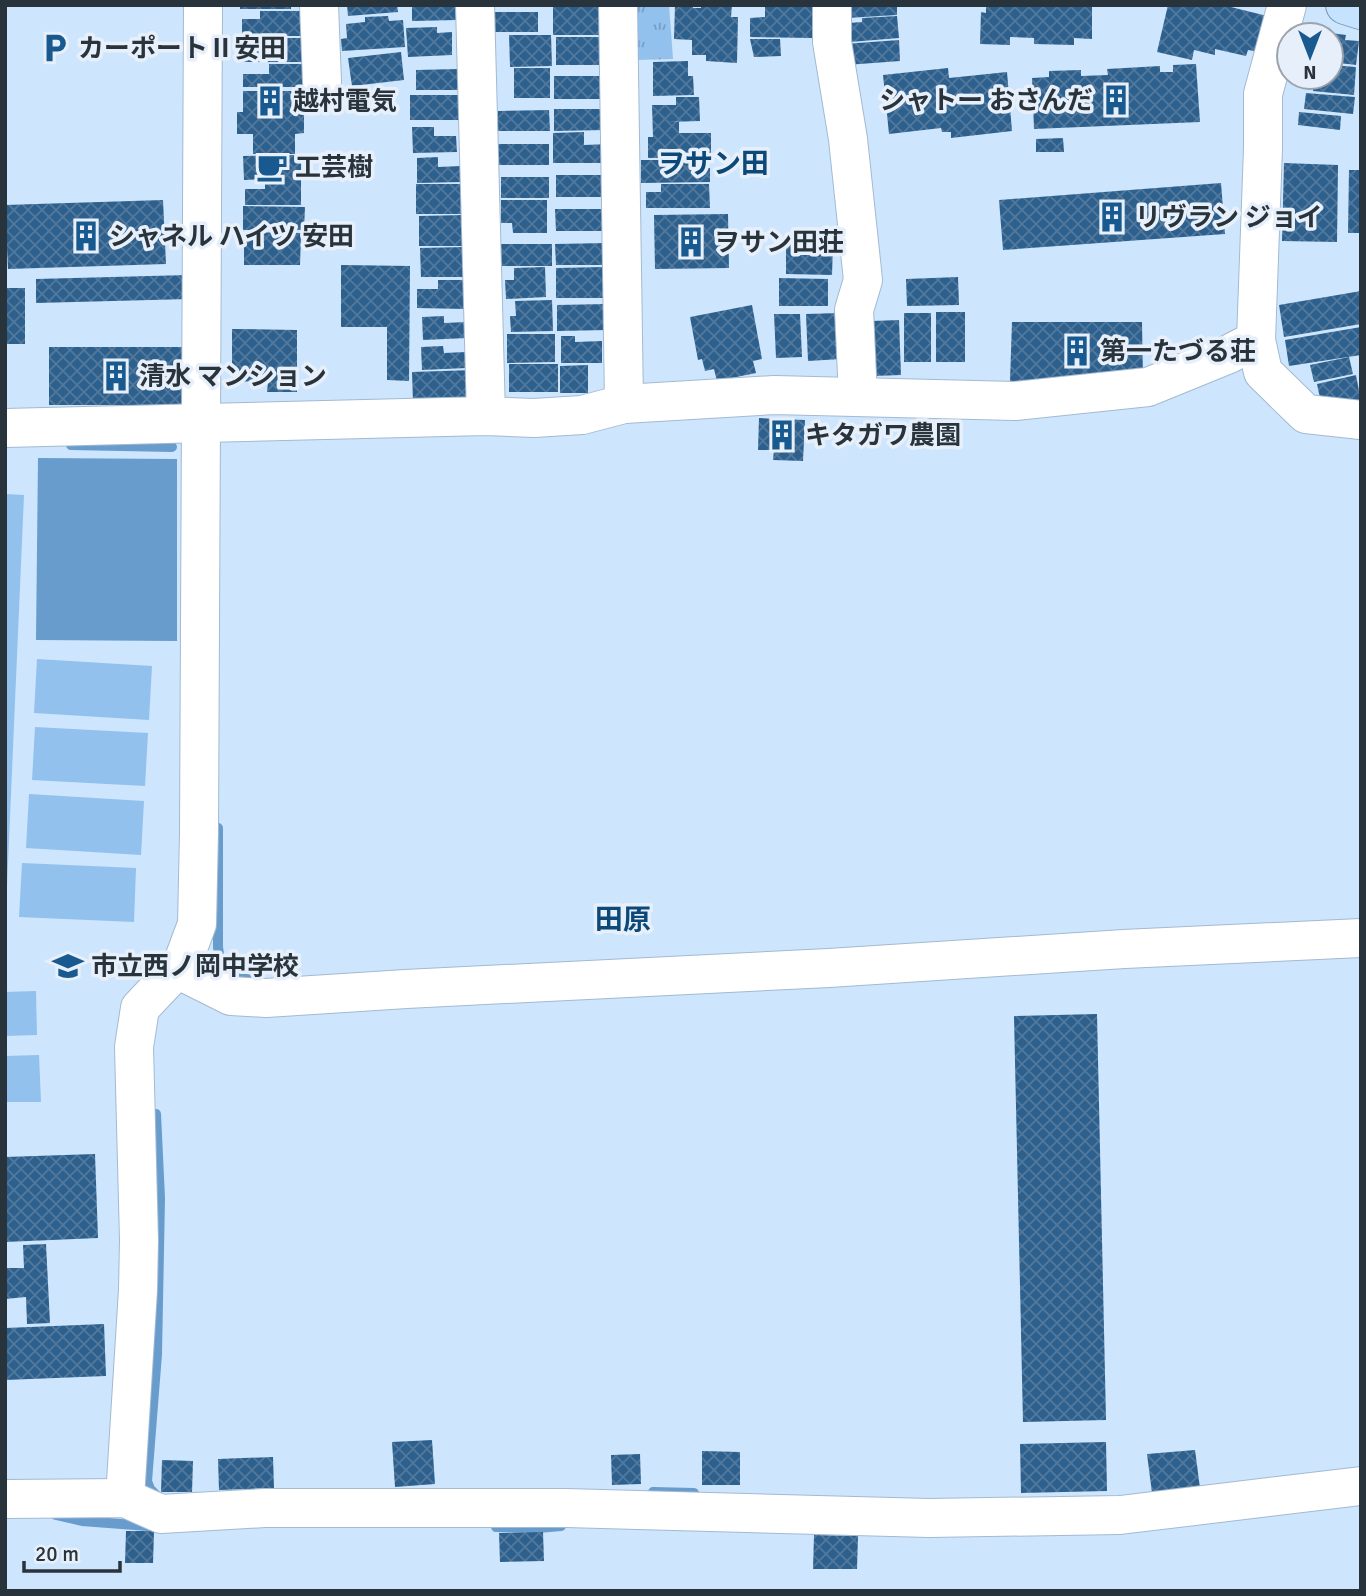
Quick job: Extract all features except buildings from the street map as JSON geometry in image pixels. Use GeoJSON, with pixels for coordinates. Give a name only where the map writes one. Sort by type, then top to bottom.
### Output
{"type":"FeatureCollection","features":[{"type":"Feature","properties":{"kind":"main road"},"geometry":{"type":"LineString","coordinates":[[1345,5],[1361,10]]}},
{"type":"Feature","properties":{"kind":"street"},"geometry":{"type":"LineString","coordinates":[[125,1498],[138,1278],[134,1047],[140,1008],[184,959],[197,924],[215,423],[203,5]]}},
{"type":"Feature","properties":{"kind":"street"},"geometry":{"type":"LineString","coordinates":[[319,5],[323,82]]}},
{"type":"Feature","properties":{"kind":"street"},"geometry":{"type":"LineString","coordinates":[[475,5],[486,416]]}},
{"type":"Feature","properties":{"kind":"street"},"geometry":{"type":"LineString","coordinates":[[618,5],[624,404]]}},
{"type":"Feature","properties":{"kind":"street"},"geometry":{"type":"LineString","coordinates":[[832,5],[832,42],[848,139],[863,280],[855,310],[858,397]]}},
{"type":"Feature","properties":{"kind":"street"},"geometry":{"type":"LineString","coordinates":[[1286,5],[1264,94],[1256,340],[1264,372],[1306,414],[1361,420]]}},
{"type":"Feature","properties":{"kind":"street"},"geometry":{"type":"LineString","coordinates":[[5,428],[486,416],[534,418],[582,415],[624,404],[774,395],[1015,401],[1148,387],[1256,340]]}},
{"type":"Feature","properties":{"kind":"street"},"geometry":{"type":"LineString","coordinates":[[177,969],[231,996],[266,998],[1361,939]]}},
{"type":"Feature","properties":{"kind":"street"},"geometry":{"type":"LineString","coordinates":[[5,1499],[125,1498],[161,1514],[265,1508],[566,1508],[929,1518],[1120,1515],[1361,1486]]}},
{"type":"Feature","properties":{"kind":"green space"},"geometry":{"type":"Polygon","coordinates":[[[634,5],[669,5],[673,59],[635,60],[634,5]]]}},
{"type":"Feature","properties":{"kind":"green space"},"geometry":{"type":"Polygon","coordinates":[[[5,494],[24,495],[5,932],[5,494]]]}},
{"type":"Feature","properties":{"kind":"green space"},"geometry":{"type":"Polygon","coordinates":[[[37,659],[152,666],[149,720],[34,713],[37,659]]]}},
{"type":"Feature","properties":{"kind":"green space"},"geometry":{"type":"Polygon","coordinates":[[[35,727],[148,733],[145,786],[32,780],[35,727]]]}},
{"type":"Feature","properties":{"kind":"green space"},"geometry":{"type":"Polygon","coordinates":[[[29,794],[144,801],[141,855],[26,848],[29,794]]]}},
{"type":"Feature","properties":{"kind":"green space"},"geometry":{"type":"Polygon","coordinates":[[[22,863],[136,868],[134,922],[19,917],[22,863]]]}},
{"type":"Feature","properties":{"kind":"green space"},"geometry":{"type":"Polygon","coordinates":[[[36,991],[37,1035],[5,1036],[5,992],[36,991]]]}},
{"type":"Feature","properties":{"kind":"green space"},"geometry":{"type":"Polygon","coordinates":[[[39,1055],[41,1102],[5,1102],[5,1056],[39,1055]]]}},
{"type":"Feature","properties":{"kind":"shaded area"},"geometry":{"type":"Polygon","coordinates":[[[38,458],[177,459],[177,641],[36,640],[38,458]]]}},
{"type":"Feature","properties":{"kind":"waterway"},"geometry":{"type":"LineString","coordinates":[[71,445],[172,447]]}},
{"type":"Feature","properties":{"kind":"waterway"},"geometry":{"type":"LineString","coordinates":[[218,828],[220,961],[231,970],[250,977]]}},
{"type":"Feature","properties":{"kind":"waterway"},"geometry":{"type":"LineString","coordinates":[[156,1114],[160,1198],[157,1354],[147,1481],[156,1495]]}},
{"type":"Feature","properties":{"kind":"waterway"},"geometry":{"type":"LineString","coordinates":[[653,1492],[694,1493]]}},
{"type":"Feature","properties":{"kind":"waterway"},"geometry":{"type":"LineString","coordinates":[[56,1515],[82,1521],[148,1526]]}},
{"type":"Feature","properties":{"kind":"waterway"},"geometry":{"type":"LineString","coordinates":[[496,1527],[561,1526]]}},
{"type":"Feature","properties":{"kind":"place","name":"カーポートⅡ安田"},"geometry":{"type":"Point","coordinates":[55,48]}},
{"type":"Feature","properties":{"kind":"place","name":"シャトー おさんだ"},"geometry":{"type":"Point","coordinates":[1116,100]}},
{"type":"Feature","properties":{"kind":"place","name":"越村電気"},"geometry":{"type":"Point","coordinates":[270,101]}},
{"type":"Feature","properties":{"kind":"place","name":"工芸樹"},"geometry":{"type":"Point","coordinates":[272,167]}},
{"type":"Feature","properties":{"kind":"place","name":"リヴラン ジョイ"},"geometry":{"type":"Point","coordinates":[1112,217]}},
{"type":"Feature","properties":{"kind":"place","name":"シャネル ハイツ 安田"},"geometry":{"type":"Point","coordinates":[86,236]}},
{"type":"Feature","properties":{"kind":"place","name":"ヲサン田荘"},"geometry":{"type":"Point","coordinates":[691,242]}},
{"type":"Feature","properties":{"kind":"place","name":"第一たづる荘"},"geometry":{"type":"Point","coordinates":[1077,351]}},
{"type":"Feature","properties":{"kind":"place","name":"清水 マンション"},"geometry":{"type":"Point","coordinates":[116,376]}},
{"type":"Feature","properties":{"kind":"place","name":"キタガワ農園"},"geometry":{"type":"Point","coordinates":[782,435]}},
{"type":"Feature","properties":{"kind":"place","name":"市立西ノ岡中学校"},"geometry":{"type":"Point","coordinates":[68,966]}},
{"type":"Feature","properties":{"kind":"district","name":"ヲサン田"},"geometry":{"type":"Point","coordinates":[713,163]}},
{"type":"Feature","properties":{"kind":"district","name":"田原"},"geometry":{"type":"Point","coordinates":[623,919]}}]}
